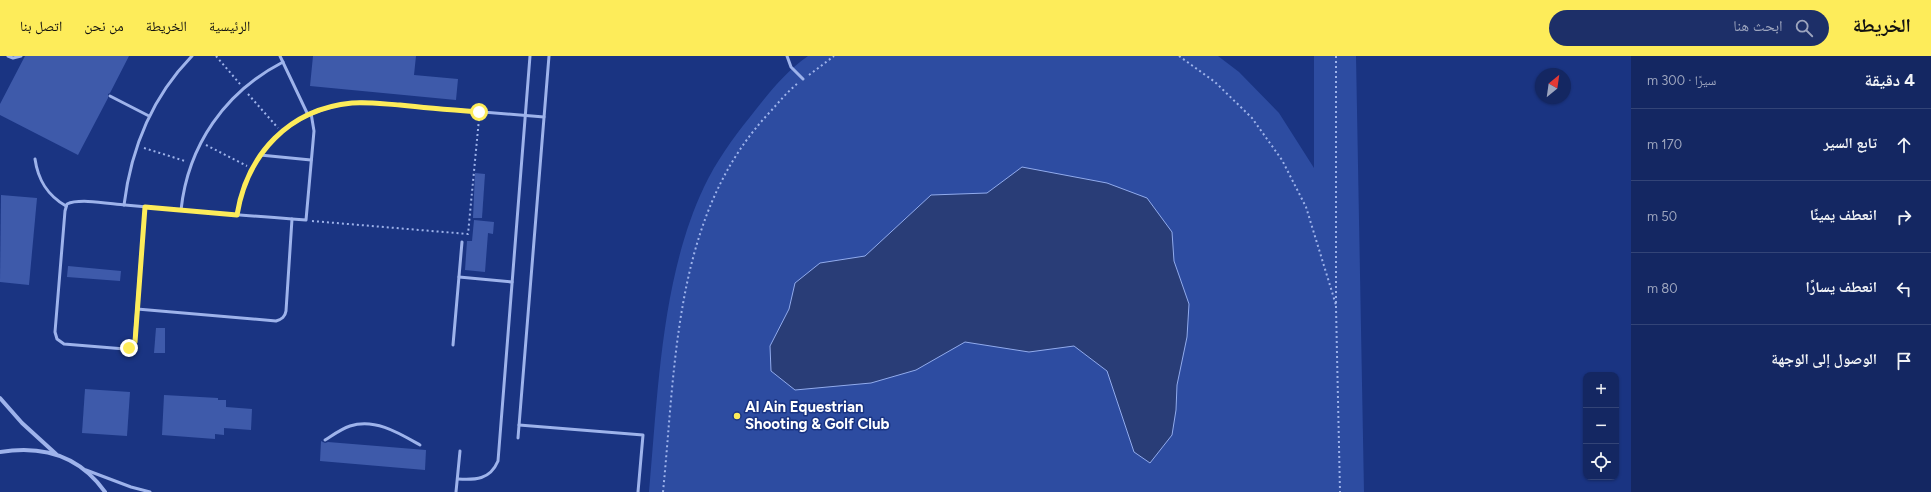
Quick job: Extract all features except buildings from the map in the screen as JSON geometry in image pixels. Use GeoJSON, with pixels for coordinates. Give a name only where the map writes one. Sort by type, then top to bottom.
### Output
{"type":"FeatureCollection","features":[{"type":"Feature","properties":{"kind":"street"},"geometry":{"type":"LineString","coordinates":[[0,398],[22,423],[56,454]]}},
{"type":"Feature","properties":{"kind":"street"},"geometry":{"type":"LineString","coordinates":[[0,452],[25,449],[56,454],[83,468],[98,483],[104,492]]}},
{"type":"Feature","properties":{"kind":"lane"},"geometry":{"type":"LineString","coordinates":[[8,56],[13,58],[21,56]]}},
{"type":"Feature","properties":{"kind":"lane"},"geometry":{"type":"LineString","coordinates":[[124,205],[131,165],[137,145],[149,116],[171,81],[192,56]]}},
{"type":"Feature","properties":{"kind":"lane"},"geometry":{"type":"LineString","coordinates":[[66,206],[74,202],[306,220],[314,131],[309,114],[280,56]]}},
{"type":"Feature","properties":{"kind":"lane"},"geometry":{"type":"LineString","coordinates":[[458,479],[481,478],[492,472],[498,462],[530,56]]}},
{"type":"Feature","properties":{"kind":"lane"},"geometry":{"type":"LineString","coordinates":[[518,438],[549,56]]}},
{"type":"Feature","properties":{"kind":"lane"},"geometry":{"type":"LineString","coordinates":[[787,56],[792,68],[803,79]]}},
{"type":"Feature","properties":{"kind":"lane"},"geometry":{"type":"LineString","coordinates":[[181,210],[191,164],[200,142],[214,120],[237,94],[258,77],[283,62]]}},
{"type":"Feature","properties":{"kind":"lane"},"geometry":{"type":"LineString","coordinates":[[110,96],[149,116]]}},
{"type":"Feature","properties":{"kind":"lane"},"geometry":{"type":"LineString","coordinates":[[237,215],[242,191],[251,169],[260,155],[281,132],[309,114],[332,106],[362,102],[544,117]]}},
{"type":"Feature","properties":{"kind":"lane"},"geometry":{"type":"LineString","coordinates":[[260,155],[311,160]]}},
{"type":"Feature","properties":{"kind":"lane"},"geometry":{"type":"LineString","coordinates":[[35,159],[38,173],[44,187],[57,201],[66,206]]}},
{"type":"Feature","properties":{"kind":"lane"},"geometry":{"type":"LineString","coordinates":[[66,206],[55,332],[57,339],[64,344],[129,348],[135,342],[145,207]]}},
{"type":"Feature","properties":{"kind":"lane"},"geometry":{"type":"LineString","coordinates":[[137,309],[276,321],[284,318],[286,311],[292,219]]}},
{"type":"Feature","properties":{"kind":"lane"},"geometry":{"type":"LineString","coordinates":[[454,345],[462,242]]}},
{"type":"Feature","properties":{"kind":"lane"},"geometry":{"type":"LineString","coordinates":[[459,277],[512,282]]}},
{"type":"Feature","properties":{"kind":"lane"},"geometry":{"type":"LineString","coordinates":[[325,440],[345,428],[361,425],[390,428],[420,445]]}},
{"type":"Feature","properties":{"kind":"lane"},"geometry":{"type":"LineString","coordinates":[[519,425],[643,435],[638,492]]}},
{"type":"Feature","properties":{"kind":"lane"},"geometry":{"type":"LineString","coordinates":[[456,492],[460,451]]}},
{"type":"Feature","properties":{"kind":"lane"},"geometry":{"type":"LineString","coordinates":[[83,468],[124,485],[150,492]]}},
{"type":"Feature","properties":{"kind":"path"},"geometry":{"type":"LineString","coordinates":[[663,492],[681,317],[691,265],[705,215],[727,168],[756,126],[792,88],[834,56]]}},
{"type":"Feature","properties":{"kind":"path"},"geometry":{"type":"LineString","coordinates":[[1179,56],[1214,82],[1252,118],[1282,160],[1306,207],[1336,308]]}},
{"type":"Feature","properties":{"kind":"path"},"geometry":{"type":"LineString","coordinates":[[1336,56],[1336,308],[1340,492]]}},
{"type":"Feature","properties":{"kind":"path"},"geometry":{"type":"LineString","coordinates":[[306,220],[468,234],[479,112]]}},
{"type":"Feature","properties":{"kind":"path"},"geometry":{"type":"LineString","coordinates":[[200,142],[251,169]]}},
{"type":"Feature","properties":{"kind":"path"},"geometry":{"type":"LineString","coordinates":[[137,145],[191,164]]}},
{"type":"Feature","properties":{"kind":"shaded area"},"geometry":{"type":"Polygon","coordinates":[[[808,56],[1218,56],[1239,72],[1279,113],[1314,168],[1314,56],[1356,56],[1364,492],[649,492],[659,376],[664,337],[670,298],[679,259],[690,222],[704,187],[719,160],[743,125],[791,69],[808,56]]]}},
{"type":"Feature","properties":{"kind":"shaded area"},"geometry":{"type":"Polygon","coordinates":[[[1022,167],[1107,183],[1147,198],[1172,232],[1174,261],[1189,304],[1187,337],[1177,385],[1176,410],[1172,435],[1150,463],[1134,452],[1107,371],[1074,346],[1029,352],[965,342],[916,370],[871,383],[795,390],[771,371],[770,346],[789,309],[795,283],[820,263],[865,256],[931,195],[987,193],[1022,167]]]}},
{"type":"Feature","properties":{"kind":"place","name":"Al Ain Equestrian Shooting & Golf Club"},"geometry":{"type":"Point","coordinates":[737,416]}},
{"type":"Feature","properties":{"kind":"route"},"geometry":{"type":"LineString","coordinates":[[129,348],[132,347],[135,342],[145,207],[237,215],[242,191],[251,169],[270,143],[281,132],[298,120],[332,106],[362,102],[479,112]]}}]}
